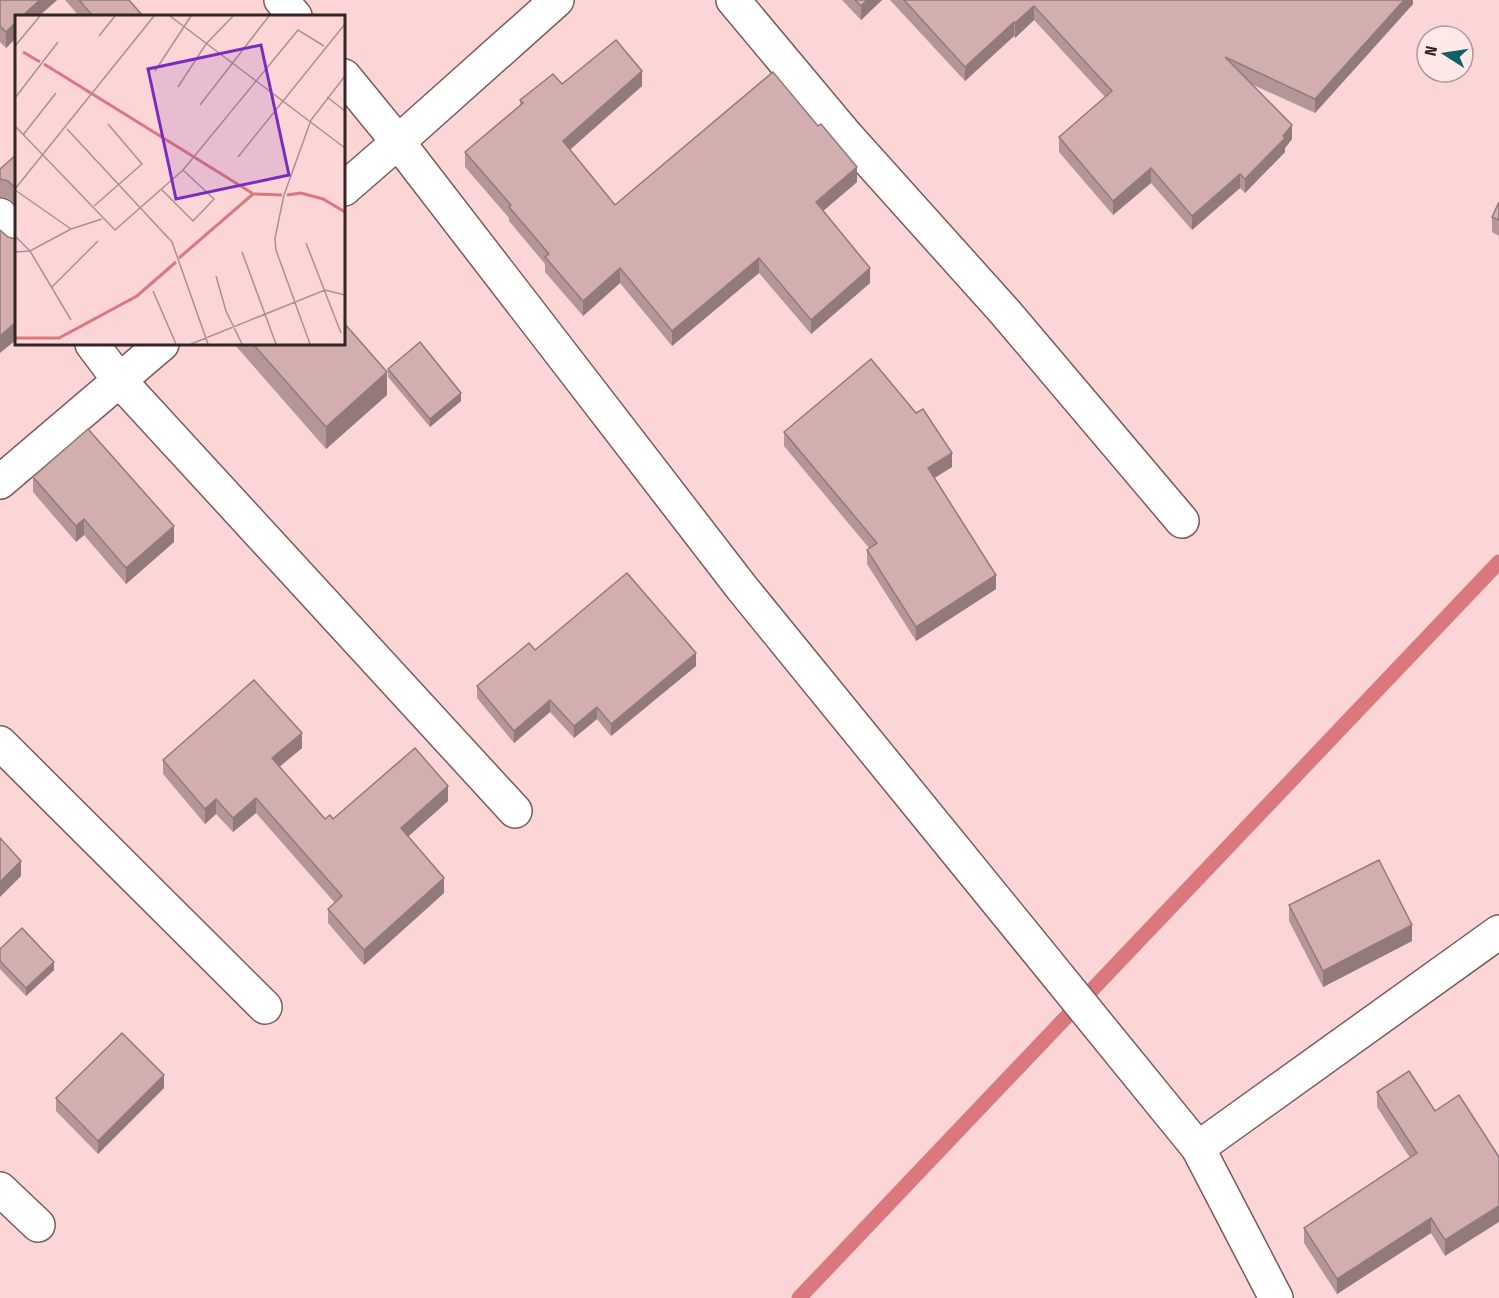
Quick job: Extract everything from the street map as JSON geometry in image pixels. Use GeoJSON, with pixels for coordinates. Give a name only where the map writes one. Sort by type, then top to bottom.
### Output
{"type":"FeatureCollection","features":[{"type":"Feature","properties":{"kind":"street"},"geometry":{"type":"LineString","coordinates":[[281,0],[294,15]]}},
{"type":"Feature","properties":{"kind":"street"},"geometry":{"type":"LineString","coordinates":[[345,188],[557,0]]}},
{"type":"Feature","properties":{"kind":"street"},"geometry":{"type":"LineString","coordinates":[[733,0],[846,135],[1005,312],[1182,521]]}},
{"type":"Feature","properties":{"kind":"street"},"geometry":{"type":"LineString","coordinates":[[345,77],[398,142],[742,588],[1198,1148],[1275,1298]]}},
{"type":"Feature","properties":{"kind":"street"},"geometry":{"type":"LineString","coordinates":[[0,215],[15,237]]}},
{"type":"Feature","properties":{"kind":"street"},"geometry":{"type":"LineString","coordinates":[[93,345],[119,380],[515,812]]}},
{"type":"Feature","properties":{"kind":"street"},"geometry":{"type":"LineString","coordinates":[[0,482],[161,345]]}},
{"type":"Feature","properties":{"kind":"street"},"geometry":{"type":"LineString","coordinates":[[0,743],[265,1008]]}},
{"type":"Feature","properties":{"kind":"street"},"geometry":{"type":"LineString","coordinates":[[1198,1148],[1499,932]]}},
{"type":"Feature","properties":{"kind":"street"},"geometry":{"type":"LineString","coordinates":[[0,1189],[38,1225]]}},
{"type":"Feature","properties":{"kind":"building"},"geometry":{"type":"Polygon","coordinates":[[[0,0],[40,0],[23,15],[15,15],[15,23],[6,32],[0,26],[0,0]]]}},
{"type":"Feature","properties":{"kind":"building"},"geometry":{"type":"Polygon","coordinates":[[[79,0],[129,0],[142,15],[92,15],[79,0]]]}},
{"type":"Feature","properties":{"kind":"building"},"geometry":{"type":"Polygon","coordinates":[[[855,0],[867,0],[861,6],[855,0]]]}},
{"type":"Feature","properties":{"kind":"building"},"geometry":{"type":"Polygon","coordinates":[[[904,0],[1404,0],[1315,99],[1225,57],[1292,125],[1283,136],[1285,138],[1245,179],[1240,174],[1192,216],[1151,168],[1113,201],[1059,137],[1112,91],[1034,6],[965,67],[904,0]]]}},
{"type":"Feature","properties":{"kind":"building"},"geometry":{"type":"Polygon","coordinates":[[[616,40],[642,71],[563,141],[615,205],[773,72],[818,126],[821,124],[857,167],[816,202],[870,268],[811,320],[759,258],[672,331],[620,268],[583,301],[545,257],[549,254],[509,207],[511,205],[465,152],[523,103],[520,100],[553,74],[562,84],[616,40]]]}},
{"type":"Feature","properties":{"kind":"building"},"geometry":{"type":"Polygon","coordinates":[[[15,156],[15,188],[8,181],[0,179],[0,169],[15,156]]]}},
{"type":"Feature","properties":{"kind":"building"},"geometry":{"type":"Polygon","coordinates":[[[1499,202],[1499,220],[1492,217],[1499,202]]]}},
{"type":"Feature","properties":{"kind":"building"},"geometry":{"type":"Polygon","coordinates":[[[0,230],[8,237],[15,239],[15,323],[0,336],[0,230]]]}},
{"type":"Feature","properties":{"kind":"building"},"geometry":{"type":"Polygon","coordinates":[[[345,324],[387,372],[326,427],[254,345],[345,345],[345,324]]]}},
{"type":"Feature","properties":{"kind":"building"},"geometry":{"type":"Polygon","coordinates":[[[420,342],[461,393],[430,419],[388,369],[420,342]]]}},
{"type":"Feature","properties":{"kind":"building"},"geometry":{"type":"Polygon","coordinates":[[[871,359],[916,413],[923,409],[952,453],[928,468],[996,575],[916,627],[867,550],[877,543],[784,432],[871,359]]]}},
{"type":"Feature","properties":{"kind":"building"},"geometry":{"type":"Polygon","coordinates":[[[88,429],[174,526],[126,568],[84,519],[76,526],[33,477],[88,429]]]}},
{"type":"Feature","properties":{"kind":"building"},"geometry":{"type":"Polygon","coordinates":[[[627,573],[696,653],[611,724],[597,707],[574,726],[550,700],[514,731],[477,686],[529,643],[535,650],[627,573]]]}},
{"type":"Feature","properties":{"kind":"building"},"geometry":{"type":"Polygon","coordinates":[[[254,680],[302,733],[272,758],[325,819],[330,815],[333,819],[415,748],[448,786],[401,828],[444,878],[364,950],[328,909],[342,896],[256,798],[233,818],[216,799],[205,809],[163,760],[254,680]]]}},
{"type":"Feature","properties":{"kind":"building"},"geometry":{"type":"Polygon","coordinates":[[[0,838],[21,861],[0,882],[0,838]]]}},
{"type":"Feature","properties":{"kind":"building"},"geometry":{"type":"Polygon","coordinates":[[[1379,860],[1412,925],[1323,971],[1289,905],[1379,860]]]}},
{"type":"Feature","properties":{"kind":"building"},"geometry":{"type":"Polygon","coordinates":[[[22,928],[54,962],[26,988],[0,961],[0,949],[22,928]]]}},
{"type":"Feature","properties":{"kind":"building"},"geometry":{"type":"Polygon","coordinates":[[[122,1033],[164,1075],[98,1141],[56,1098],[122,1033]]]}},
{"type":"Feature","properties":{"kind":"building"},"geometry":{"type":"Polygon","coordinates":[[[1409,1071],[1435,1111],[1459,1095],[1499,1157],[1499,1206],[1445,1240],[1431,1218],[1337,1279],[1304,1228],[1417,1153],[1377,1092],[1409,1071]]]}},
{"type":"Feature","properties":{"kind":"waterway"},"geometry":{"type":"LineString","coordinates":[[799,1298],[1499,562]]}}]}
